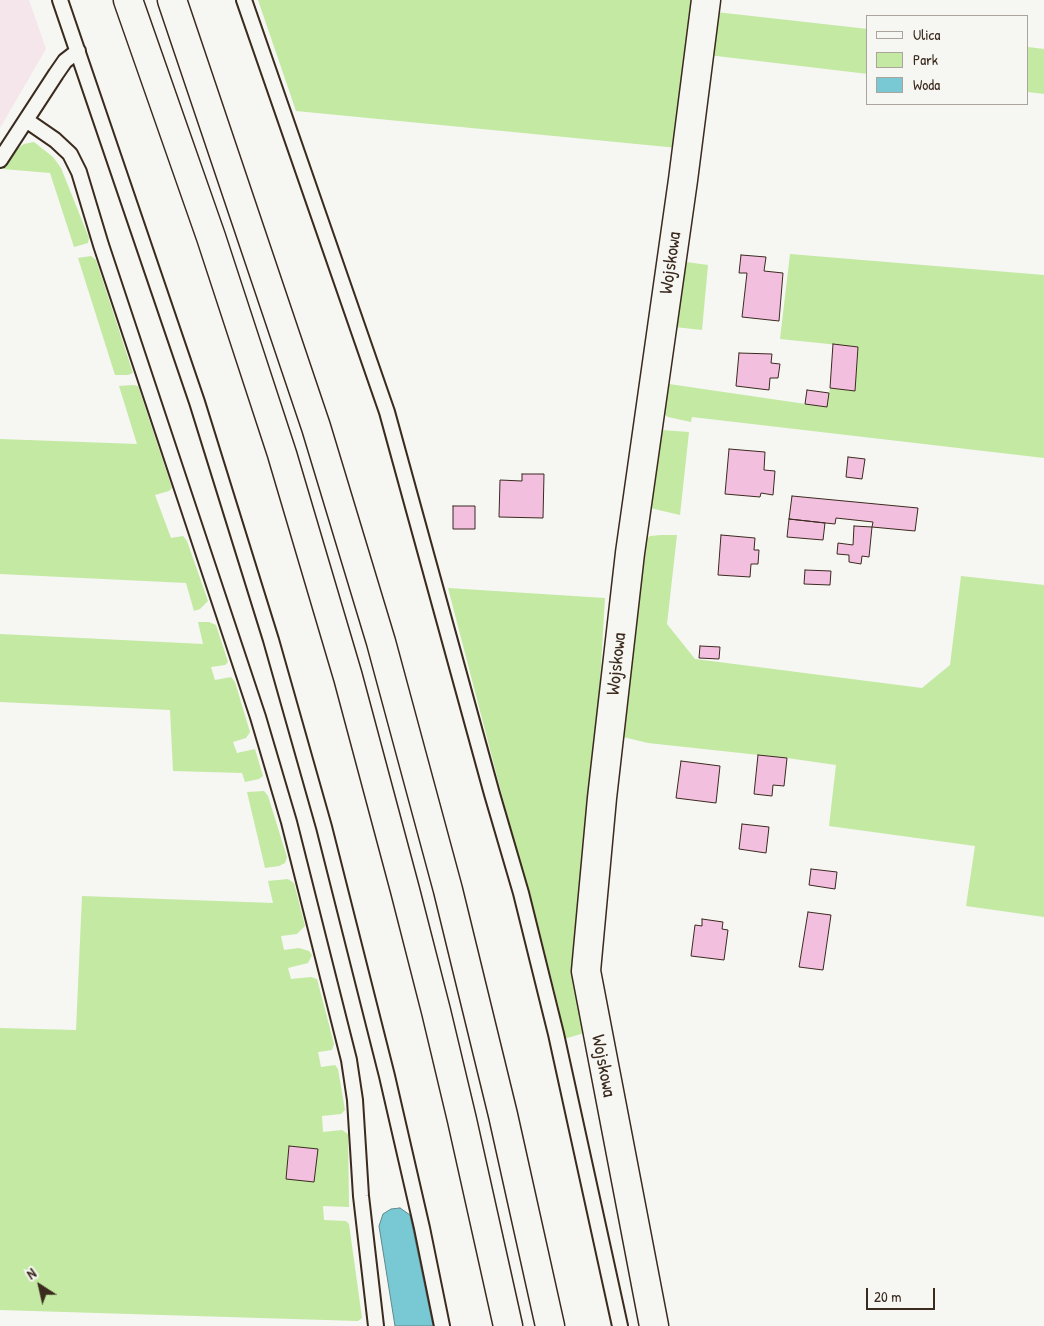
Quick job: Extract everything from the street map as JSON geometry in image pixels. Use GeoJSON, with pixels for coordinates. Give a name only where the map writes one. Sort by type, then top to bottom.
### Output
{"type":"FeatureCollection","features":[{"type":"Feature","properties":{"kind":"main road"},"geometry":{"type":"LineString","coordinates":[[128,0],[211,237],[282,454],[348,677],[438,1020],[508,1326]]}},
{"type":"Feature","properties":{"kind":"main road"},"geometry":{"type":"LineString","coordinates":[[172,0],[316,427],[383,651],[448,890],[503,1115],[550,1326]]}},
{"type":"Feature","properties":{"kind":"main road","name":"Wojskowa"},"geometry":{"type":"LineString","coordinates":[[654,1326],[586,972],[602,798],[630,553],[683,180],[706,0]]}},
{"type":"Feature","properties":{"kind":"lane"},"geometry":{"type":"LineString","coordinates":[[60,0],[197,402],[271,640],[324,826],[393,1104],[422,1228],[442,1326]]}},
{"type":"Feature","properties":{"kind":"lane"},"geometry":{"type":"LineString","coordinates":[[244,0],[395,440],[521,894],[556,1034],[620,1326]]}},
{"type":"Feature","properties":{"kind":"lane"},"geometry":{"type":"LineString","coordinates":[[0,160],[65,61],[78,51]]}},
{"type":"Feature","properties":{"kind":"lane"},"geometry":{"type":"LineString","coordinates":[[26,120],[55,140],[70,154],[79,172],[104,254],[258,717],[286,812],[349,1060],[356,1100],[361,1196],[376,1326]]}},
{"type":"Feature","properties":{"kind":"shaded area"},"geometry":{"type":"Polygon","coordinates":[[[0,0],[29,0],[46,49],[0,128],[0,0]]]}},
{"type":"Feature","properties":{"kind":"green space"},"geometry":{"type":"Polygon","coordinates":[[[258,0],[696,0],[678,148],[296,111],[258,0]]]}},
{"type":"Feature","properties":{"kind":"green space"},"geometry":{"type":"Polygon","coordinates":[[[716,12],[866,29],[866,74],[708,55],[716,12]]]}},
{"type":"Feature","properties":{"kind":"green space"},"geometry":{"type":"Polygon","coordinates":[[[1029,47],[1044,49],[1044,94],[1029,92],[1029,47]]]}},
{"type":"Feature","properties":{"kind":"green space"},"geometry":{"type":"Polygon","coordinates":[[[34,142],[53,157],[61,168],[89,238],[88,243],[74,247],[50,173],[3,169],[13,152],[24,144],[34,142]]]}},
{"type":"Feature","properties":{"kind":"green space"},"geometry":{"type":"Polygon","coordinates":[[[790,254],[1044,275],[1044,458],[692,417],[691,422],[668,417],[664,414],[673,345],[669,384],[826,407],[830,388],[855,391],[858,347],[780,339],[790,254]]]}},
{"type":"Feature","properties":{"kind":"green space"},"geometry":{"type":"Polygon","coordinates":[[[91,256],[96,260],[133,373],[128,375],[115,375],[78,258],[91,256]]]}},
{"type":"Feature","properties":{"kind":"green space"},"geometry":{"type":"Polygon","coordinates":[[[681,263],[708,265],[702,330],[675,327],[681,263]]]}},
{"type":"Feature","properties":{"kind":"green space"},"geometry":{"type":"Polygon","coordinates":[[[119,386],[138,386],[172,488],[169,491],[155,495],[171,538],[183,536],[187,541],[208,601],[200,609],[194,611],[186,583],[0,574],[0,439],[137,444],[119,386]]]}},
{"type":"Feature","properties":{"kind":"green space"},"geometry":{"type":"Polygon","coordinates":[[[657,431],[689,432],[680,515],[650,508],[657,431]]]}},
{"type":"Feature","properties":{"kind":"green space"},"geometry":{"type":"Polygon","coordinates":[[[677,535],[667,624],[695,659],[922,688],[950,665],[961,576],[1044,585],[1044,917],[966,906],[975,846],[829,826],[836,765],[648,743],[623,737],[620,729],[642,541],[650,536],[677,535]]]}},
{"type":"Feature","properties":{"kind":"green space"},"geometry":{"type":"Polygon","coordinates":[[[448,588],[605,598],[594,784],[584,1033],[564,1039],[559,1008],[448,588]]]}},
{"type":"Feature","properties":{"kind":"green space"},"geometry":{"type":"Polygon","coordinates":[[[198,622],[209,622],[216,625],[228,662],[225,665],[211,667],[215,680],[231,677],[235,682],[250,732],[246,738],[233,742],[237,753],[255,749],[263,776],[259,779],[245,782],[242,773],[173,771],[170,710],[0,702],[0,634],[203,644],[198,622]]]}},
{"type":"Feature","properties":{"kind":"green space"},"geometry":{"type":"Polygon","coordinates":[[[264,791],[268,796],[287,857],[285,863],[279,866],[265,868],[247,792],[264,791]]]}},
{"type":"Feature","properties":{"kind":"green space"},"geometry":{"type":"Polygon","coordinates":[[[288,879],[294,883],[305,926],[297,934],[281,936],[284,950],[299,948],[309,951],[312,955],[308,963],[288,968],[291,979],[311,977],[317,979],[334,1044],[332,1050],[318,1052],[321,1067],[335,1065],[338,1069],[345,1110],[341,1114],[322,1116],[323,1132],[342,1130],[348,1134],[349,1207],[323,1206],[324,1220],[346,1221],[349,1224],[362,1318],[358,1321],[0,1310],[0,1028],[76,1030],[82,896],[273,903],[268,881],[288,879]]]}},
{"type":"Feature","properties":{"kind":"water"},"geometry":{"type":"Polygon","coordinates":[[[400,1208],[410,1215],[433,1326],[395,1326],[379,1226],[383,1214],[391,1209],[400,1208]]]}},
{"type":"Feature","properties":{"kind":"building"},"geometry":{"type":"Polygon","coordinates":[[[741,255],[766,257],[764,271],[783,273],[779,321],[742,317],[747,273],[739,273],[741,255]]]}},
{"type":"Feature","properties":{"kind":"building"},"geometry":{"type":"Polygon","coordinates":[[[833,344],[858,347],[855,391],[830,388],[833,344]]]}},
{"type":"Feature","properties":{"kind":"building"},"geometry":{"type":"Polygon","coordinates":[[[739,353],[772,354],[771,363],[780,364],[778,378],[770,378],[769,390],[736,386],[739,353]]]}},
{"type":"Feature","properties":{"kind":"building"},"geometry":{"type":"Polygon","coordinates":[[[807,390],[829,393],[827,407],[805,404],[807,390]]]}},
{"type":"Feature","properties":{"kind":"building"},"geometry":{"type":"Polygon","coordinates":[[[729,449],[765,452],[764,470],[775,471],[773,495],[761,493],[760,497],[725,494],[729,449]]]}},
{"type":"Feature","properties":{"kind":"building"},"geometry":{"type":"Polygon","coordinates":[[[848,457],[865,459],[862,479],[846,477],[848,457]]]}},
{"type":"Feature","properties":{"kind":"building"},"geometry":{"type":"Polygon","coordinates":[[[522,474],[544,474],[543,518],[499,517],[500,480],[522,481],[522,474]]]}},
{"type":"Feature","properties":{"kind":"building"},"geometry":{"type":"Polygon","coordinates":[[[792,496],[918,508],[915,531],[872,527],[873,522],[836,518],[835,524],[789,519],[792,496]]]}},
{"type":"Feature","properties":{"kind":"building"},"geometry":{"type":"Polygon","coordinates":[[[453,506],[475,506],[475,529],[453,529],[453,506]]]}},
{"type":"Feature","properties":{"kind":"building"},"geometry":{"type":"Polygon","coordinates":[[[789,519],[825,523],[823,540],[787,537],[789,519]]]}},
{"type":"Feature","properties":{"kind":"building"},"geometry":{"type":"Polygon","coordinates":[[[854,526],[872,527],[869,557],[862,556],[861,564],[849,562],[849,555],[837,554],[838,543],[853,545],[854,526]]]}},
{"type":"Feature","properties":{"kind":"building"},"geometry":{"type":"Polygon","coordinates":[[[721,535],[755,538],[754,550],[759,550],[758,564],[751,564],[750,577],[718,575],[721,535]]]}},
{"type":"Feature","properties":{"kind":"building"},"geometry":{"type":"Polygon","coordinates":[[[805,570],[831,571],[830,585],[804,584],[805,570]]]}},
{"type":"Feature","properties":{"kind":"building"},"geometry":{"type":"Polygon","coordinates":[[[700,646],[720,647],[719,659],[699,658],[700,646]]]}},
{"type":"Feature","properties":{"kind":"building"},"geometry":{"type":"Polygon","coordinates":[[[758,755],[787,758],[784,786],[773,785],[772,796],[754,794],[758,755]]]}},
{"type":"Feature","properties":{"kind":"building"},"geometry":{"type":"Polygon","coordinates":[[[681,761],[720,766],[716,803],[676,798],[681,761]]]}},
{"type":"Feature","properties":{"kind":"building"},"geometry":{"type":"Polygon","coordinates":[[[742,824],[769,827],[766,853],[739,849],[742,824]]]}},
{"type":"Feature","properties":{"kind":"building"},"geometry":{"type":"Polygon","coordinates":[[[811,869],[837,872],[835,889],[809,885],[811,869]]]}},
{"type":"Feature","properties":{"kind":"building"},"geometry":{"type":"Polygon","coordinates":[[[808,912],[831,915],[823,970],[799,967],[808,912]]]}},
{"type":"Feature","properties":{"kind":"building"},"geometry":{"type":"Polygon","coordinates":[[[702,919],[723,922],[722,929],[728,930],[724,960],[691,956],[695,925],[702,926],[702,919]]]}},
{"type":"Feature","properties":{"kind":"building"},"geometry":{"type":"Polygon","coordinates":[[[289,1146],[318,1149],[314,1182],[286,1179],[289,1146]]]}}]}
